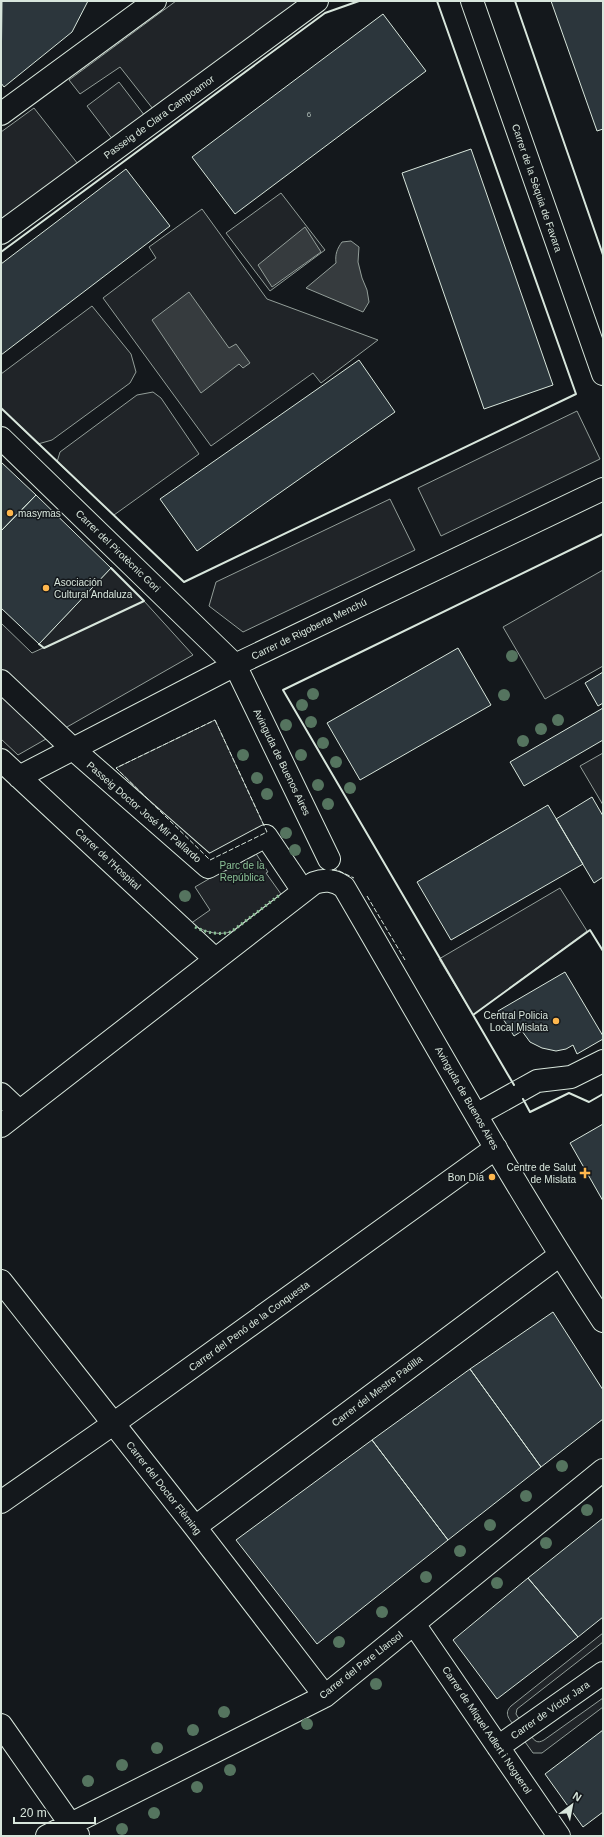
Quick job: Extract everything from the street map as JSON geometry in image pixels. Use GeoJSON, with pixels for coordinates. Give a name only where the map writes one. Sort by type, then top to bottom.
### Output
{"type":"FeatureCollection","features":[{"type":"Feature","properties":{"kind":"street"},"geometry":{"type":"LineString","coordinates":[[1,114],[155,1]]}},
{"type":"Feature","properties":{"kind":"street","name":"Passeig de Clara Campoamor"},"geometry":{"type":"LineString","coordinates":[[1,233],[317,1]]}},
{"type":"Feature","properties":{"kind":"street","name":"Carrer de la Sèquia de Favara"},"geometry":{"type":"LineString","coordinates":[[472,1],[603,374]]}},
{"type":"Feature","properties":{"kind":"street","name":"Carrer del Pirotècnic Gori"},"geometry":{"type":"LineString","coordinates":[[1,438],[235,665]]}},
{"type":"Feature","properties":{"kind":"street","name":"Carrer de Rigoberta Menchú"},"geometry":{"type":"LineString","coordinates":[[19,777],[235,665],[603,489]]}},
{"type":"Feature","properties":{"kind":"street","name":"Avinguda de Buenos Aires"},"geometry":{"type":"LineString","coordinates":[[235,665],[334,875],[560,1255],[603,1321]]}},
{"type":"Feature","properties":{"kind":"street","name":"Passeig Doctor José Mir Pallardo"},"geometry":{"type":"LineString","coordinates":[[1,681],[73,749],[208,867],[266,836],[304,891]]}},
{"type":"Feature","properties":{"kind":"street","name":"Carrer de l'Hospital"},"geometry":{"type":"LineString","coordinates":[[1,760],[215,959]]}},
{"type":"Feature","properties":{"kind":"street"},"geometry":{"type":"LineString","coordinates":[[1,1126],[314,883],[334,875]]}},
{"type":"Feature","properties":{"kind":"street"},"geometry":{"type":"LineString","coordinates":[[476,1115],[537,1081],[571,1077],[603,1062]]}},
{"type":"Feature","properties":{"kind":"street"},"geometry":{"type":"LineString","coordinates":[[1,1094],[20,1111]]}},
{"type":"Feature","properties":{"kind":"street","name":"Carrer del Penó de la Conquesta"},"geometry":{"type":"LineString","coordinates":[[1,1502],[113,1424],[496,1148]]}},
{"type":"Feature","properties":{"kind":"street","name":"Carrer del Mestre Padilla"},"geometry":{"type":"LineString","coordinates":[[195,1527],[560,1255]]}},
{"type":"Feature","properties":{"kind":"street","name":"Carrer del Doctor Flèming"},"geometry":{"type":"LineString","coordinates":[[1,1281],[195,1527],[325,1696]]}},
{"type":"Feature","properties":{"kind":"street","name":"Carrer del Pare Llansol"},"geometry":{"type":"LineString","coordinates":[[47,1836],[74,1830],[325,1696],[603,1470]]}},
{"type":"Feature","properties":{"kind":"street","name":"Carrer de Miquel Adlert i Noguerol"},"geometry":{"type":"LineString","coordinates":[[414,1624],[559,1836]]}},
{"type":"Feature","properties":{"kind":"street","name":"Carrer de Víctor Jara"},"geometry":{"type":"LineString","coordinates":[[498,1747],[603,1673]]}},
{"type":"Feature","properties":{"kind":"street"},"geometry":{"type":"LineString","coordinates":[[1,1725],[74,1830]]}},
{"type":"Feature","properties":{"kind":"green space"},"geometry":{"type":"Polygon","coordinates":[[[176,1],[297,1],[300,5],[153,109],[120,67],[80,94],[69,80],[176,1]]]}},
{"type":"Feature","properties":{"kind":"green space"},"geometry":{"type":"Polygon","coordinates":[[[119,82],[145,116],[113,140],[87,106],[119,82]]]}},
{"type":"Feature","properties":{"kind":"green space"},"geometry":{"type":"Polygon","coordinates":[[[34,108],[78,164],[1,221],[1,132],[34,108]]]}},
{"type":"Feature","properties":{"kind":"green space"},"geometry":{"type":"Polygon","coordinates":[[[281,193],[325,250],[270,291],[226,233],[281,193]]]}},
{"type":"Feature","properties":{"kind":"green space"},"geometry":{"type":"Polygon","coordinates":[[[202,209],[267,299],[378,340],[321,383],[313,373],[211,446],[103,298],[156,258],[149,247],[202,209]]]}},
{"type":"Feature","properties":{"kind":"green space"},"geometry":{"type":"Polygon","coordinates":[[[92,306],[131,354],[136,372],[130,383],[52,440],[38,444],[1,408],[1,374],[92,306]]]}},
{"type":"Feature","properties":{"kind":"green space"},"geometry":{"type":"Polygon","coordinates":[[[153,392],[161,398],[199,454],[114,515],[57,462],[60,452],[137,395],[153,392]]]}},
{"type":"Feature","properties":{"kind":"green space"},"geometry":{"type":"Polygon","coordinates":[[[577,411],[600,459],[441,536],[418,488],[577,411]]]}},
{"type":"Feature","properties":{"kind":"green space"},"geometry":{"type":"Polygon","coordinates":[[[390,499],[415,550],[243,632],[209,606],[216,582],[390,499]]]}},
{"type":"Feature","properties":{"kind":"green space"},"geometry":{"type":"Polygon","coordinates":[[[111,568],[144,601],[193,655],[18,755],[1,739],[1,623],[32,653],[43,648],[39,644],[111,568]]]}},
{"type":"Feature","properties":{"kind":"green space"},"geometry":{"type":"Polygon","coordinates":[[[603,570],[603,666],[545,699],[503,627],[603,570]]]}},
{"type":"Feature","properties":{"kind":"green space"},"geometry":{"type":"Polygon","coordinates":[[[215,720],[267,832],[210,860],[116,768],[215,720]]]}},
{"type":"Feature","properties":{"kind":"green space"},"geometry":{"type":"Polygon","coordinates":[[[603,753],[603,805],[580,766],[603,753]]]}},
{"type":"Feature","properties":{"kind":"green space","name":"Parc de la República"},"geometry":{"type":"Polygon","coordinates":[[[255,852],[268,872],[266,873],[281,894],[231,932],[215,933],[200,929],[190,924],[210,910],[195,887],[255,852]]]}},
{"type":"Feature","properties":{"kind":"green space"},"geometry":{"type":"Polygon","coordinates":[[[560,888],[587,931],[473,1015],[439,959],[560,888]]]}},
{"type":"Feature","properties":{"kind":"green space"},"geometry":{"type":"Polygon","coordinates":[[[603,1633],[603,1642],[517,1709],[516,1714],[522,1723],[516,1728],[507,1714],[511,1706],[603,1633]]]}},
{"type":"Feature","properties":{"kind":"green space"},"geometry":{"type":"Polygon","coordinates":[[[603,1698],[603,1707],[542,1753],[533,1753],[523,1739],[530,1735],[536,1741],[540,1742],[544,1740],[603,1698]]]}},
{"type":"Feature","properties":{"kind":"shaded area"},"geometry":{"type":"Polygon","coordinates":[[[305,227],[321,252],[272,287],[258,265],[305,227]]]}},
{"type":"Feature","properties":{"kind":"shaded area"},"geometry":{"type":"Polygon","coordinates":[[[351,241],[359,247],[358,262],[367,290],[369,302],[363,312],[306,288],[336,263],[337,252],[342,242],[351,241]]]}},
{"type":"Feature","properties":{"kind":"shaded area"},"geometry":{"type":"Polygon","coordinates":[[[189,292],[229,348],[236,344],[250,363],[243,368],[239,364],[201,393],[152,320],[189,292]]]}},
{"type":"Feature","properties":{"kind":"building"},"geometry":{"type":"Polygon","coordinates":[[[2,1],[88,1],[72,32],[4,87],[1,83],[2,1]]]}},
{"type":"Feature","properties":{"kind":"building"},"geometry":{"type":"Polygon","coordinates":[[[551,1],[603,1],[603,129],[597,131],[551,1]]]}},
{"type":"Feature","properties":{"kind":"building"},"geometry":{"type":"Polygon","coordinates":[[[383,14],[426,71],[235,214],[192,157],[383,14]]]}},
{"type":"Feature","properties":{"kind":"building"},"geometry":{"type":"Polygon","coordinates":[[[471,149],[553,385],[484,409],[402,173],[471,149]]]}},
{"type":"Feature","properties":{"kind":"building"},"geometry":{"type":"Polygon","coordinates":[[[126,169],[170,226],[1,355],[1,264],[126,169]]]}},
{"type":"Feature","properties":{"kind":"building"},"geometry":{"type":"Polygon","coordinates":[[[359,360],[395,412],[197,551],[160,499],[359,360]]]}},
{"type":"Feature","properties":{"kind":"building","name":"masymas"},"geometry":{"type":"Polygon","coordinates":[[[1,462],[36,495],[1,531],[1,462]]]}},
{"type":"Feature","properties":{"kind":"building","name":"Asociación Cultural Andaluza"},"geometry":{"type":"Polygon","coordinates":[[[36,495],[111,568],[39,644],[1,608],[1,531],[36,495]]]}},
{"type":"Feature","properties":{"kind":"building"},"geometry":{"type":"Polygon","coordinates":[[[458,648],[491,705],[360,780],[327,723],[458,648]]]}},
{"type":"Feature","properties":{"kind":"building"},"geometry":{"type":"Polygon","coordinates":[[[603,672],[603,703],[598,706],[585,683],[603,672]]]}},
{"type":"Feature","properties":{"kind":"building"},"geometry":{"type":"Polygon","coordinates":[[[603,708],[603,740],[524,786],[510,762],[603,708]]]}},
{"type":"Feature","properties":{"kind":"building"},"geometry":{"type":"Polygon","coordinates":[[[592,797],[603,816],[603,877],[594,883],[556,819],[592,797]]]}},
{"type":"Feature","properties":{"kind":"building"},"geometry":{"type":"Polygon","coordinates":[[[548,805],[583,864],[451,940],[417,882],[548,805]]]}},
{"type":"Feature","properties":{"kind":"building"},"geometry":{"type":"Polygon","coordinates":[[[565,972],[603,1036],[603,1039],[577,1054],[573,1045],[566,1049],[556,1051],[542,1048],[530,1042],[522,1031],[514,1036],[498,1011],[565,972]]]}},
{"type":"Feature","properties":{"kind":"building"},"geometry":{"type":"Polygon","coordinates":[[[603,1124],[603,1201],[570,1143],[603,1124]]]}},
{"type":"Feature","properties":{"kind":"building"},"geometry":{"type":"Polygon","coordinates":[[[553,1312],[603,1390],[603,1419],[541,1467],[470,1369],[553,1312]]]}},
{"type":"Feature","properties":{"kind":"building"},"geometry":{"type":"Polygon","coordinates":[[[470,1369],[541,1467],[448,1540],[372,1440],[470,1369]]]}},
{"type":"Feature","properties":{"kind":"building"},"geometry":{"type":"Polygon","coordinates":[[[372,1440],[448,1540],[317,1644],[236,1540],[372,1440]]]}},
{"type":"Feature","properties":{"kind":"building"},"geometry":{"type":"Polygon","coordinates":[[[603,1518],[603,1617],[578,1637],[528,1578],[603,1518]]]}},
{"type":"Feature","properties":{"kind":"building"},"geometry":{"type":"Polygon","coordinates":[[[528,1578],[578,1637],[497,1699],[453,1640],[528,1578]]]}},
{"type":"Feature","properties":{"kind":"building"},"geometry":{"type":"Polygon","coordinates":[[[603,1730],[603,1812],[583,1827],[545,1774],[603,1730]]]}},
{"type":"Feature","properties":{"kind":"hedge"},"geometry":{"type":"LineString","coordinates":[[195,927],[213,933],[231,932],[281,894]]}},
{"type":"Feature","properties":{"kind":"fence"},"geometry":{"type":"LineString","coordinates":[[215,720],[267,832],[210,860],[116,768],[215,720]]}},
{"type":"Feature","properties":{"kind":"fence"},"geometry":{"type":"LineString","coordinates":[[332,870],[337,870],[354,878]]}},
{"type":"Feature","properties":{"kind":"fence"},"geometry":{"type":"LineString","coordinates":[[367,896],[405,960]]}},
{"type":"Feature","properties":{"kind":"wall"},"geometry":{"type":"LineString","coordinates":[[1,252],[325,13],[359,1]]}},
{"type":"Feature","properties":{"kind":"wall"},"geometry":{"type":"LineString","coordinates":[[1,408],[184,582],[576,394],[437,1]]}},
{"type":"Feature","properties":{"kind":"wall"},"geometry":{"type":"LineString","coordinates":[[515,1],[603,255]]}},
{"type":"Feature","properties":{"kind":"wall"},"geometry":{"type":"LineString","coordinates":[[514,1085],[283,690],[603,534]]}},
{"type":"Feature","properties":{"kind":"wall"},"geometry":{"type":"LineString","coordinates":[[39,644],[44,648],[144,601],[111,568]]}},
{"type":"Feature","properties":{"kind":"wall"},"geometry":{"type":"LineString","coordinates":[[473,1015],[590,930],[603,951]]}},
{"type":"Feature","properties":{"kind":"wall"},"geometry":{"type":"LineString","coordinates":[[523,1099],[530,1112],[569,1093],[589,1102],[603,1094]]}},
{"type":"Feature","properties":{"kind":"place","name":"masymas"},"geometry":{"type":"Point","coordinates":[10,513]}},
{"type":"Feature","properties":{"kind":"place","name":"Asociación Cultural Andaluza"},"geometry":{"type":"Point","coordinates":[46,588]}},
{"type":"Feature","properties":{"kind":"place","name":"Central Policia Local Mislata"},"geometry":{"type":"Point","coordinates":[556,1021]}},
{"type":"Feature","properties":{"kind":"place","name":"Centre de Salut de Mislata"},"geometry":{"type":"Point","coordinates":[585,1173]}},
{"type":"Feature","properties":{"kind":"place","name":"Bon Día"},"geometry":{"type":"Point","coordinates":[492,1177]}}]}
